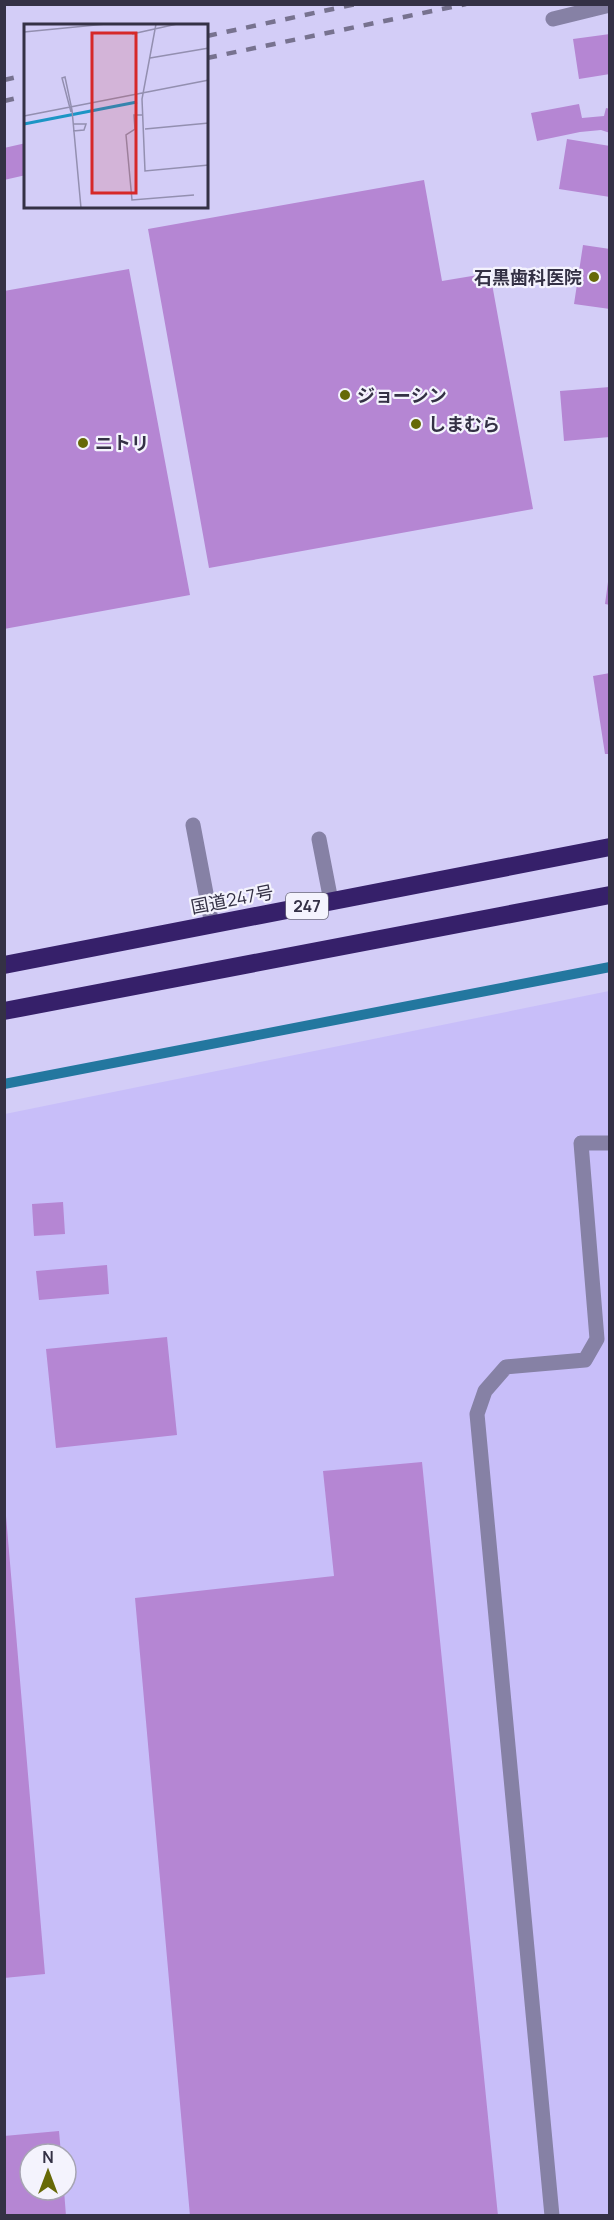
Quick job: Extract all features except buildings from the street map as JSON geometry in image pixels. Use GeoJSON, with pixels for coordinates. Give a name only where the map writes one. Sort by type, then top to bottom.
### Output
{"type":"FeatureCollection","features":[{"type":"Feature","properties":{"kind":"highway","name":"国道247号"},"geometry":{"type":"LineString","coordinates":[[4,965],[609,847]]}},
{"type":"Feature","properties":{"kind":"highway"},"geometry":{"type":"LineString","coordinates":[[4,1011],[609,895]]}},
{"type":"Feature","properties":{"kind":"lane"},"geometry":{"type":"LineString","coordinates":[[553,19],[609,5]]}},
{"type":"Feature","properties":{"kind":"lane"},"geometry":{"type":"LineString","coordinates":[[193,825],[212,925]]}},
{"type":"Feature","properties":{"kind":"lane"},"geometry":{"type":"LineString","coordinates":[[319,839],[331,901]]}},
{"type":"Feature","properties":{"kind":"lane"},"geometry":{"type":"LineString","coordinates":[[552,2216],[477,1414],[485,1391],[506,1367],[585,1360],[597,1339],[581,1143],[609,1143]]}},
{"type":"Feature","properties":{"kind":"shaded area"},"geometry":{"type":"Polygon","coordinates":[[[609,991],[609,2215],[5,2216],[5,1114],[609,991]]]}},
{"type":"Feature","properties":{"kind":"waterway"},"geometry":{"type":"LineString","coordinates":[[4,1084],[610,967]]}},
{"type":"Feature","properties":{"kind":"railway"},"geometry":{"type":"LineString","coordinates":[[208,36],[356,4]]}},
{"type":"Feature","properties":{"kind":"railway"},"geometry":{"type":"LineString","coordinates":[[208,58],[466,4]]}},
{"type":"Feature","properties":{"kind":"railway"},"geometry":{"type":"LineString","coordinates":[[4,80],[24,75]]}},
{"type":"Feature","properties":{"kind":"railway"},"geometry":{"type":"LineString","coordinates":[[4,101],[24,96]]}},
{"type":"Feature","properties":{"kind":"place","name":"石黒歯科医院"},"geometry":{"type":"Point","coordinates":[594,277]}},
{"type":"Feature","properties":{"kind":"place","name":"ジョーシン"},"geometry":{"type":"Point","coordinates":[345,395]}},
{"type":"Feature","properties":{"kind":"place","name":"しまむら"},"geometry":{"type":"Point","coordinates":[416,424]}},
{"type":"Feature","properties":{"kind":"place","name":"ニトリ"},"geometry":{"type":"Point","coordinates":[83,443]}}]}
